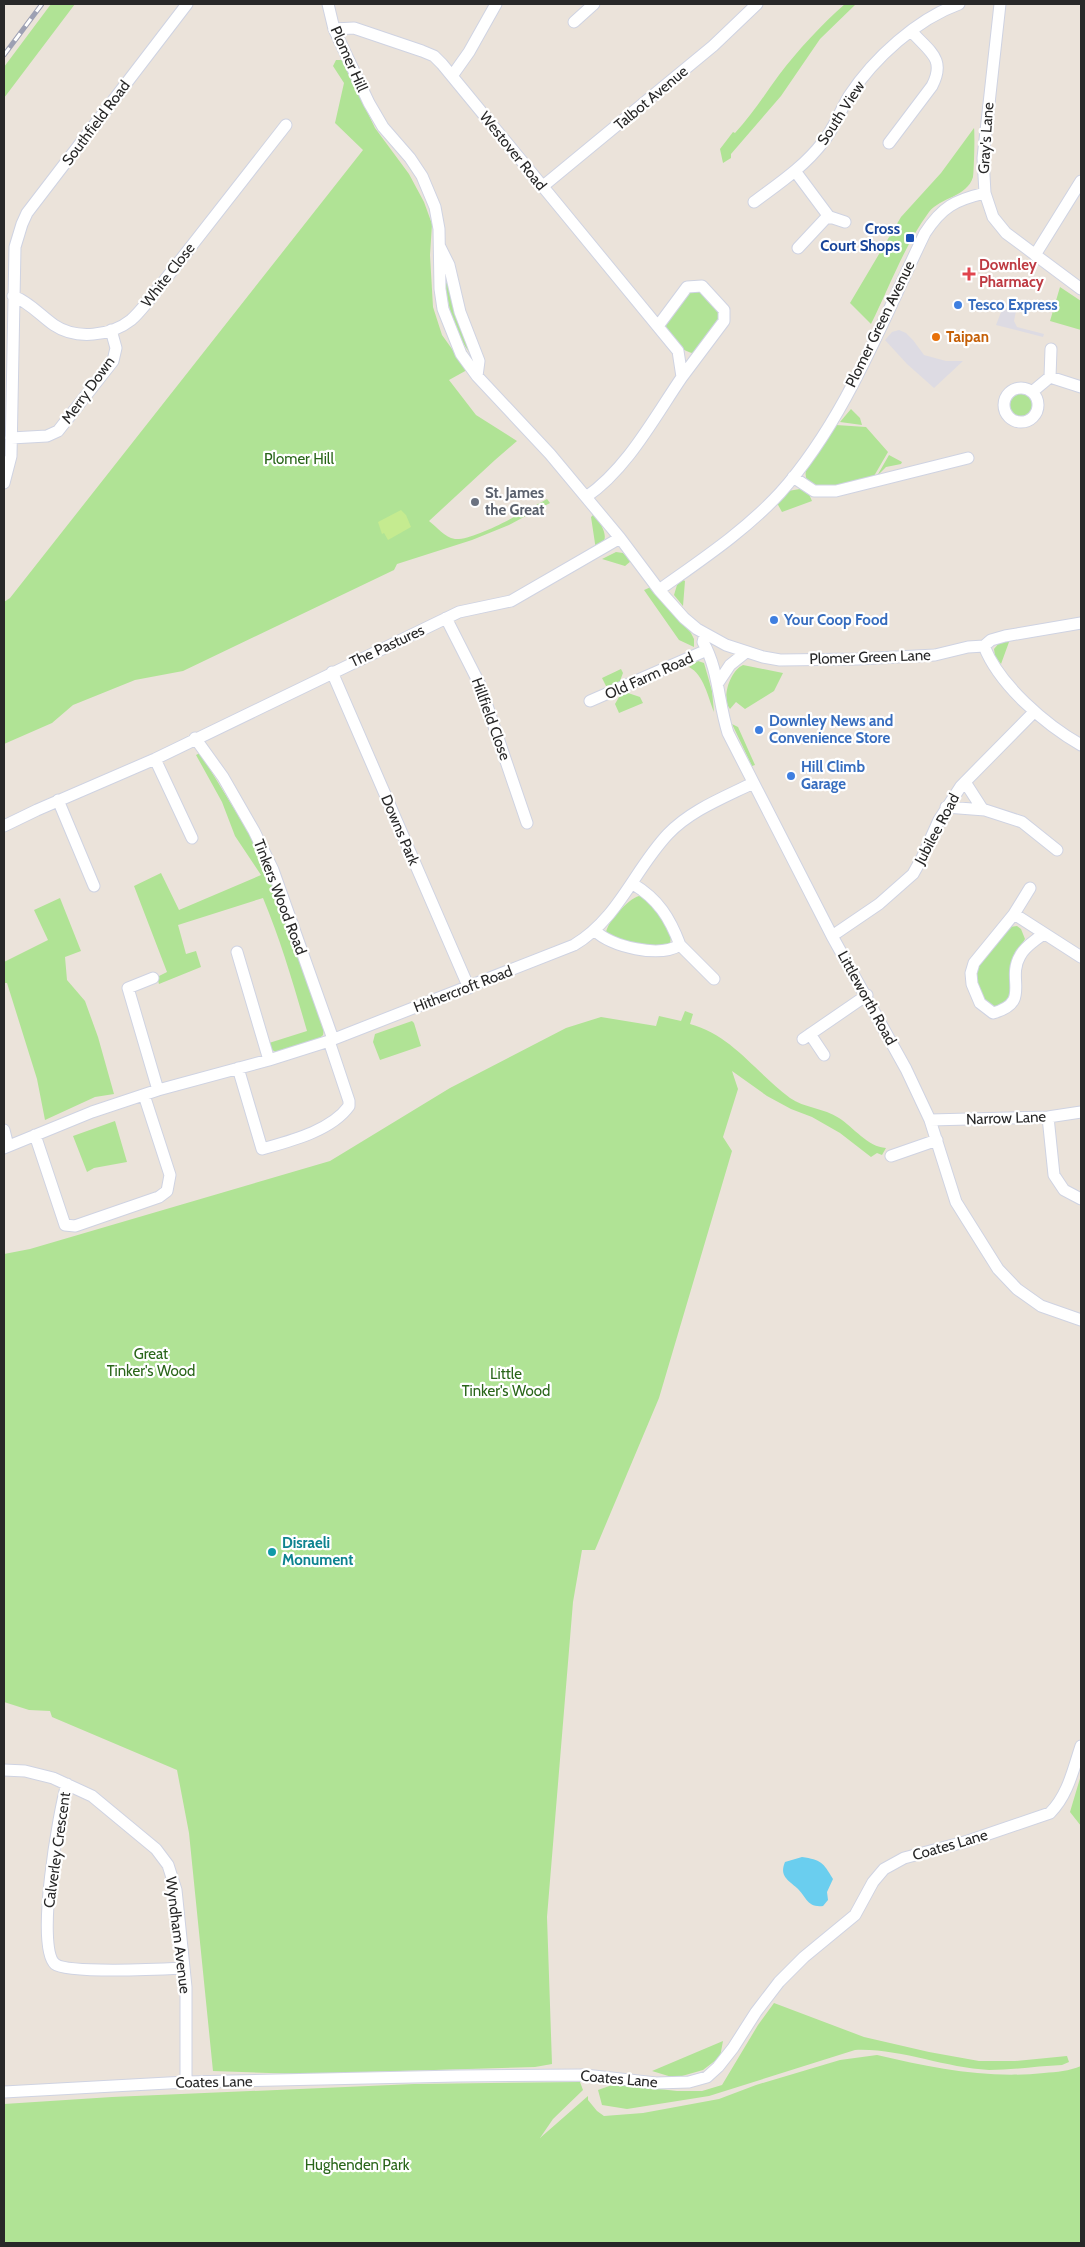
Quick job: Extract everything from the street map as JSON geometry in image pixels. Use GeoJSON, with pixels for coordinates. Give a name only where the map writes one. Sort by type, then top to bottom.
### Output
{"type":"FeatureCollection","features":[{"type":"Feature","properties":{"kind":"street","name":"Southfield Road"},"geometry":{"type":"LineString","coordinates":[[4,483],[8,472],[11,438],[13,296],[9,248],[27,213],[186,4]]}},
{"type":"Feature","properties":{"kind":"street","name":"Plomer Hill"},"geometry":{"type":"LineString","coordinates":[[328,4],[334,29],[383,127],[410,158],[422,176],[435,207],[439,229],[440,289],[443,310],[461,354],[477,376],[550,454],[620,538],[659,590],[684,618],[705,634],[726,645]]}},
{"type":"Feature","properties":{"kind":"street"},"geometry":{"type":"LineString","coordinates":[[452,76],[469,52],[496,4]]}},
{"type":"Feature","properties":{"kind":"street"},"geometry":{"type":"LineString","coordinates":[[574,22],[594,4]]}},
{"type":"Feature","properties":{"kind":"street","name":"Talbot Avenue"},"geometry":{"type":"LineString","coordinates":[[542,188],[685,70],[757,4]]}},
{"type":"Feature","properties":{"kind":"street","name":"South View"},"geometry":{"type":"LineString","coordinates":[[754,202],[795,171],[825,140],[849,96],[872,67],[928,18],[959,4]]}},
{"type":"Feature","properties":{"kind":"street","name":"Gray's Lane"},"geometry":{"type":"LineString","coordinates":[[1000,4],[983,158],[984,193],[993,217],[1018,243],[1081,289]]}},
{"type":"Feature","properties":{"kind":"street","name":"Westover Road"},"geometry":{"type":"LineString","coordinates":[[334,29],[354,28],[434,56],[678,351],[682,378]]}},
{"type":"Feature","properties":{"kind":"street"},"geometry":{"type":"LineString","coordinates":[[890,143],[899,122],[932,86],[939,68],[933,55],[912,32]]}},
{"type":"Feature","properties":{"kind":"street","name":"White Close"},"geometry":{"type":"LineString","coordinates":[[13,296],[26,302],[56,326],[66,330],[88,334],[111,330],[131,320],[286,125]]}},
{"type":"Feature","properties":{"kind":"street"},"geometry":{"type":"LineString","coordinates":[[795,171],[830,218],[845,222]]}},
{"type":"Feature","properties":{"kind":"street"},"geometry":{"type":"LineString","coordinates":[[1035,255],[1081,182]]}},
{"type":"Feature","properties":{"kind":"street","name":"Plomer Green Avenue"},"geometry":{"type":"LineString","coordinates":[[659,590],[745,527],[793,477],[839,407],[930,225],[944,209],[956,202],[984,193]]}},
{"type":"Feature","properties":{"kind":"street"},"geometry":{"type":"LineString","coordinates":[[798,248],[822,222],[830,218]]}},
{"type":"Feature","properties":{"kind":"street"},"geometry":{"type":"LineString","coordinates":[[586,497],[604,485],[622,462],[724,321],[724,310],[702,286],[687,287],[658,326]]}},
{"type":"Feature","properties":{"kind":"street","name":"Merry Down"},"geometry":{"type":"LineString","coordinates":[[11,438],[47,436],[58,431],[113,360],[116,348],[111,330]]}},
{"type":"Feature","properties":{"kind":"street"},"geometry":{"type":"LineString","coordinates":[[1032,392],[1050,377],[1052,349]]}},
{"type":"Feature","properties":{"kind":"street"},"geometry":{"type":"LineString","coordinates":[[1050,377],[1081,387]]}},
{"type":"Feature","properties":{"kind":"street"},"geometry":{"type":"LineString","coordinates":[[793,477],[814,490],[836,491],[968,458]]}},
{"type":"Feature","properties":{"kind":"street","name":"The Pastures"},"geometry":{"type":"LineString","coordinates":[[4,826],[58,800],[155,759],[459,612],[511,601],[620,538]]}},
{"type":"Feature","properties":{"kind":"street","name":"Hillfield Close"},"geometry":{"type":"LineString","coordinates":[[446,618],[480,685],[527,823]]}},
{"type":"Feature","properties":{"kind":"street","name":"Plomer Green Lane"},"geometry":{"type":"LineString","coordinates":[[726,645],[745,653],[780,660],[906,658],[984,646],[991,640],[1005,636],[1081,623]]}},
{"type":"Feature","properties":{"kind":"street","name":"Littleworth Road"},"geometry":{"type":"LineString","coordinates":[[705,634],[702,642],[707,650],[718,683],[723,718],[728,733],[832,936],[867,996],[930,1120],[956,1202],[998,1269],[1017,1289],[1041,1306],[1081,1320]]}},
{"type":"Feature","properties":{"kind":"street"},"geometry":{"type":"LineString","coordinates":[[984,646],[1003,676],[1034,712],[1081,745]]}},
{"type":"Feature","properties":{"kind":"street","name":"Old Farm Road"},"geometry":{"type":"LineString","coordinates":[[590,701],[707,650]]}},
{"type":"Feature","properties":{"kind":"street"},"geometry":{"type":"LineString","coordinates":[[718,683],[730,665],[745,653]]}},
{"type":"Feature","properties":{"kind":"street","name":"Downs Park"},"geometry":{"type":"LineString","coordinates":[[332,672],[468,988]]}},
{"type":"Feature","properties":{"kind":"street","name":"Jubilee Road"},"geometry":{"type":"LineString","coordinates":[[832,936],[879,904],[913,874],[946,807],[965,782],[1034,712]]}},
{"type":"Feature","properties":{"kind":"street","name":"Tinkers Wood Road"},"geometry":{"type":"LineString","coordinates":[[195,738],[223,777],[254,831],[272,870],[331,1040]]}},
{"type":"Feature","properties":{"kind":"street"},"geometry":{"type":"LineString","coordinates":[[155,759],[192,838]]}},
{"type":"Feature","properties":{"kind":"street"},"geometry":{"type":"LineString","coordinates":[[965,782],[983,810]]}},
{"type":"Feature","properties":{"kind":"street","name":"Hithercroft Road"},"geometry":{"type":"LineString","coordinates":[[4,1130],[6,1147],[158,1090],[268,1060],[331,1040],[574,945],[594,930],[633,884],[656,847],[679,824],[699,809],[753,783]]}},
{"type":"Feature","properties":{"kind":"street"},"geometry":{"type":"LineString","coordinates":[[58,800],[94,886]]}},
{"type":"Feature","properties":{"kind":"street"},"geometry":{"type":"LineString","coordinates":[[946,807],[983,810],[1022,822],[1057,850]]}},
{"type":"Feature","properties":{"kind":"street"},"geometry":{"type":"LineString","coordinates":[[633,884],[656,901],[674,929],[680,945],[714,980]]}},
{"type":"Feature","properties":{"kind":"street"},"geometry":{"type":"LineString","coordinates":[[1030,888],[1014,914],[974,964],[972,984],[982,1006],[993,1013],[1006,1009],[1012,1004],[1017,994],[1016,967],[1020,956],[1027,947],[1043,934]]}},
{"type":"Feature","properties":{"kind":"street"},"geometry":{"type":"LineString","coordinates":[[1014,914],[1081,957]]}},
{"type":"Feature","properties":{"kind":"street"},"geometry":{"type":"LineString","coordinates":[[594,930],[607,940],[617,944],[659,951],[668,951],[680,945]]}},
{"type":"Feature","properties":{"kind":"street"},"geometry":{"type":"LineString","coordinates":[[237,952],[268,1060]]}},
{"type":"Feature","properties":{"kind":"street"},"geometry":{"type":"LineString","coordinates":[[153,978],[128,988],[158,1090]]}},
{"type":"Feature","properties":{"kind":"street"},"geometry":{"type":"LineString","coordinates":[[824,1055],[807,1036],[867,996]]}},
{"type":"Feature","properties":{"kind":"street"},"geometry":{"type":"LineString","coordinates":[[238,1068],[262,1149],[296,1139],[321,1128],[349,1106],[331,1040]]}},
{"type":"Feature","properties":{"kind":"street"},"geometry":{"type":"LineString","coordinates":[[34,1135],[62,1221],[65,1225],[75,1226],[160,1197],[167,1191],[170,1175],[144,1095]]}},
{"type":"Feature","properties":{"kind":"street","name":"Narrow Lane"},"geometry":{"type":"LineString","coordinates":[[930,1120],[1048,1117],[1081,1112]]}},
{"type":"Feature","properties":{"kind":"street"},"geometry":{"type":"LineString","coordinates":[[1048,1117],[1054,1175],[1064,1190],[1081,1200]]}},
{"type":"Feature","properties":{"kind":"street"},"geometry":{"type":"LineString","coordinates":[[891,1156],[937,1140]]}},
{"type":"Feature","properties":{"kind":"street","name":"Coates Lane"},"geometry":{"type":"LineString","coordinates":[[4,2092],[186,2082],[569,2075],[656,2083],[689,2082],[707,2077],[718,2067],[733,2048],[756,2012],[779,1982],[804,1957],[855,1915],[873,1882],[884,1869],[904,1858],[968,1841],[1050,1813],[1059,1804],[1068,1786],[1081,1746]]}},
{"type":"Feature","properties":{"kind":"street","name":"Wyndham Avenue"},"geometry":{"type":"LineString","coordinates":[[4,1770],[39,1774],[66,1784],[102,1802],[141,1839],[156,1849],[168,1865],[176,1890],[187,2004],[186,2082]]}},
{"type":"Feature","properties":{"kind":"street","name":"Calverley Crescent"},"geometry":{"type":"LineString","coordinates":[[66,1784],[58,1818],[48,1899],[48,1950],[54,1964],[61,1967],[87,1970],[184,1968]]}},
{"type":"Feature","properties":{"kind":"shaded area"},"geometry":{"type":"Polygon","coordinates":[[[1003,307],[1016,311],[1014,321],[1017,327],[1044,334],[1043,337],[996,325],[1003,307]]]}},
{"type":"Feature","properties":{"kind":"shaded area"},"geometry":{"type":"Polygon","coordinates":[[[899,330],[906,333],[913,340],[924,355],[946,361],[963,361],[934,388],[907,364],[885,340],[892,332],[899,330]]]}},
{"type":"Feature","properties":{"kind":"green space"},"geometry":{"type":"Polygon","coordinates":[[[51,4],[75,4],[4,98],[4,67],[51,4]]]}},
{"type":"Feature","properties":{"kind":"green space"},"geometry":{"type":"Polygon","coordinates":[[[845,4],[856,4],[820,39],[781,96],[731,154],[731,158],[723,163],[720,149],[733,132],[735,133],[747,119],[802,47],[845,4]]]}},
{"type":"Feature","properties":{"kind":"green space","name":"Plomer Hill"},"geometry":{"type":"Polygon","coordinates":[[[336,60],[342,60],[375,128],[409,174],[424,202],[432,224],[430,255],[433,307],[442,335],[467,370],[449,380],[476,415],[517,441],[429,521],[447,536],[455,539],[464,538],[501,524],[547,499],[550,503],[509,525],[472,540],[397,564],[394,570],[183,671],[135,680],[73,705],[52,723],[4,744],[4,602],[10,598],[363,150],[335,123],[344,83],[333,66],[336,60]]]}},
{"type":"Feature","properties":{"kind":"green space"},"geometry":{"type":"Polygon","coordinates":[[[974,128],[973,177],[970,184],[960,193],[940,203],[929,212],[912,238],[871,324],[850,303],[901,217],[941,173],[974,128]]]}},
{"type":"Feature","properties":{"kind":"green space"},"geometry":{"type":"Polygon","coordinates":[[[445,281],[449,281],[473,357],[461,340],[453,321],[445,281]]]}},
{"type":"Feature","properties":{"kind":"green space"},"geometry":{"type":"Polygon","coordinates":[[[1060,287],[1081,301],[1081,330],[1050,321],[1060,287]]]}},
{"type":"Feature","properties":{"kind":"green space"},"geometry":{"type":"Polygon","coordinates":[[[700,290],[720,312],[720,316],[696,353],[691,353],[677,345],[669,335],[666,325],[670,313],[682,297],[690,292],[700,290]]]}},
{"type":"Feature","properties":{"kind":"green space"},"geometry":{"type":"Polygon","coordinates":[[[1022,392],[1031,396],[1035,405],[1031,414],[1022,418],[1013,414],[1009,405],[1013,396],[1022,392]]]}},
{"type":"Feature","properties":{"kind":"green space"},"geometry":{"type":"Polygon","coordinates":[[[851,409],[860,418],[862,425],[840,422],[851,409]]]}},
{"type":"Feature","properties":{"kind":"green space"},"geometry":{"type":"Polygon","coordinates":[[[836,425],[866,427],[888,452],[874,476],[832,486],[811,484],[806,478],[809,462],[836,425]]]}},
{"type":"Feature","properties":{"kind":"green space"},"geometry":{"type":"Polygon","coordinates":[[[889,455],[902,462],[901,464],[886,467],[877,476],[889,455]]]}},
{"type":"Feature","properties":{"kind":"green space"},"geometry":{"type":"Polygon","coordinates":[[[800,489],[808,492],[812,501],[782,512],[777,503],[788,491],[800,489]]]}},
{"type":"Feature","properties":{"kind":"green space"},"geometry":{"type":"Polygon","coordinates":[[[401,510],[406,515],[411,527],[388,540],[384,533],[382,534],[378,522],[401,510]]]}},
{"type":"Feature","properties":{"kind":"green space"},"geometry":{"type":"Polygon","coordinates":[[[594,514],[603,528],[605,538],[601,546],[596,550],[591,517],[594,514]]]}},
{"type":"Feature","properties":{"kind":"green space"},"geometry":{"type":"Polygon","coordinates":[[[616,552],[623,553],[631,561],[625,566],[602,559],[616,552]]]}},
{"type":"Feature","properties":{"kind":"green space"},"geometry":{"type":"Polygon","coordinates":[[[683,580],[685,581],[683,606],[674,595],[677,585],[683,580]]]}},
{"type":"Feature","properties":{"kind":"green space"},"geometry":{"type":"Polygon","coordinates":[[[651,587],[691,633],[694,639],[694,647],[679,640],[644,590],[651,587]]]}},
{"type":"Feature","properties":{"kind":"green space"},"geometry":{"type":"Polygon","coordinates":[[[1009,640],[1001,664],[995,656],[994,649],[1000,642],[1009,640]]]}},
{"type":"Feature","properties":{"kind":"green space"},"geometry":{"type":"Polygon","coordinates":[[[698,661],[704,663],[712,691],[714,712],[702,681],[689,667],[698,661]]]}},
{"type":"Feature","properties":{"kind":"green space"},"geometry":{"type":"Polygon","coordinates":[[[743,665],[783,673],[774,691],[745,709],[736,702],[730,709],[726,698],[728,685],[734,673],[743,665]]]}},
{"type":"Feature","properties":{"kind":"green space"},"geometry":{"type":"Polygon","coordinates":[[[621,669],[623,673],[618,686],[612,689],[606,686],[602,678],[621,669]]]}},
{"type":"Feature","properties":{"kind":"green space"},"geometry":{"type":"Polygon","coordinates":[[[628,693],[640,697],[643,703],[619,713],[615,704],[619,697],[628,693]]]}},
{"type":"Feature","properties":{"kind":"green space"},"geometry":{"type":"Polygon","coordinates":[[[732,724],[738,727],[755,765],[752,766],[732,724]]]}},
{"type":"Feature","properties":{"kind":"green space"},"geometry":{"type":"Polygon","coordinates":[[[200,753],[260,851],[324,1029],[323,1035],[318,1040],[277,1053],[271,1049],[269,1043],[307,1031],[292,980],[263,898],[178,925],[186,954],[196,951],[201,967],[159,984],[157,977],[167,972],[134,886],[161,873],[179,910],[261,875],[235,836],[222,802],[196,755],[200,753]]]}},
{"type":"Feature","properties":{"kind":"green space"},"geometry":{"type":"Polygon","coordinates":[[[639,896],[650,900],[671,935],[670,945],[666,948],[615,942],[606,933],[610,923],[619,912],[634,898],[639,896]]]}},
{"type":"Feature","properties":{"kind":"green space"},"geometry":{"type":"Polygon","coordinates":[[[60,898],[81,951],[65,957],[67,980],[85,1001],[98,1037],[114,1094],[95,1097],[45,1120],[37,1079],[7,983],[4,983],[4,962],[48,940],[34,910],[60,898]]]}},
{"type":"Feature","properties":{"kind":"green space"},"geometry":{"type":"Polygon","coordinates":[[[1017,926],[1021,929],[1025,939],[1011,962],[1011,996],[996,1010],[979,1001],[975,969],[1010,927],[1017,926]]]}},
{"type":"Feature","properties":{"kind":"green space"},"geometry":{"type":"Polygon","coordinates":[[[685,1011],[693,1014],[690,1024],[705,1029],[719,1037],[790,1098],[801,1104],[833,1115],[873,1144],[886,1148],[882,1155],[877,1153],[871,1157],[840,1133],[812,1117],[791,1109],[767,1096],[732,1071],[738,1089],[723,1137],[732,1151],[659,1398],[595,1550],[582,1550],[573,1602],[547,1917],[552,2064],[535,2067],[299,2074],[213,2071],[189,1833],[177,1770],[52,1717],[50,1711],[29,1710],[4,1702],[4,1254],[30,1249],[330,1161],[450,1088],[566,1028],[601,1017],[656,1026],[659,1016],[681,1021],[685,1011]]]}},
{"type":"Feature","properties":{"kind":"green space"},"geometry":{"type":"Polygon","coordinates":[[[412,1021],[421,1046],[380,1060],[373,1042],[375,1034],[412,1021]]]}},
{"type":"Feature","properties":{"kind":"green space"},"geometry":{"type":"Polygon","coordinates":[[[115,1121],[127,1162],[94,1168],[87,1172],[73,1136],[115,1121]]]}},
{"type":"Feature","properties":{"kind":"green space"},"geometry":{"type":"Polygon","coordinates":[[[1081,1775],[1081,1826],[1070,1812],[1081,1775]]]}},
{"type":"Feature","properties":{"kind":"green space"},"geometry":{"type":"Polygon","coordinates":[[[774,2003],[864,2037],[929,2052],[979,2061],[1015,2061],[1067,2056],[1069,2062],[1062,2065],[989,2070],[955,2066],[889,2052],[855,2050],[709,2096],[627,2109],[602,2105],[598,2090],[615,2084],[677,2091],[702,2091],[722,2085],[758,2025],[774,2003]]]}},
{"type":"Feature","properties":{"kind":"green space"},"geometry":{"type":"Polygon","coordinates":[[[723,2041],[720,2057],[703,2070],[675,2078],[652,2071],[723,2041]]]}},
{"type":"Feature","properties":{"kind":"green space","name":"Hughenden Park"},"geometry":{"type":"Polygon","coordinates":[[[877,2055],[939,2068],[1002,2075],[1054,2072],[1081,2066],[1081,2243],[4,2243],[4,2104],[112,2097],[414,2084],[580,2082],[583,2090],[553,2119],[540,2138],[588,2096],[588,2100],[604,2116],[643,2113],[719,2099],[756,2085],[840,2060],[877,2055]]]}},
{"type":"Feature","properties":{"kind":"water"},"geometry":{"type":"Polygon","coordinates":[[[802,1857],[821,1863],[833,1879],[827,1892],[828,1900],[823,1906],[813,1905],[807,1901],[784,1874],[783,1867],[785,1862],[802,1857]]]}},
{"type":"Feature","properties":{"kind":"railway"},"geometry":{"type":"LineString","coordinates":[[4,55],[42,4]]}},
{"type":"Feature","properties":{"kind":"place","name":"Cross Court Shops"},"geometry":{"type":"Point","coordinates":[910,238]}},
{"type":"Feature","properties":{"kind":"place","name":"Downley Pharmacy"},"geometry":{"type":"Point","coordinates":[969,274]}},
{"type":"Feature","properties":{"kind":"place","name":"Tesco Express"},"geometry":{"type":"Point","coordinates":[958,305]}},
{"type":"Feature","properties":{"kind":"place","name":"Taipan"},"geometry":{"type":"Point","coordinates":[936,337]}},
{"type":"Feature","properties":{"kind":"place","name":"St. James the Great"},"geometry":{"type":"Point","coordinates":[475,502]}},
{"type":"Feature","properties":{"kind":"place","name":"Your Coop Food"},"geometry":{"type":"Point","coordinates":[774,620]}},
{"type":"Feature","properties":{"kind":"place","name":"Downley News and Convenience Store"},"geometry":{"type":"Point","coordinates":[759,730]}},
{"type":"Feature","properties":{"kind":"place","name":"Hill Climb Garage"},"geometry":{"type":"Point","coordinates":[791,776]}},
{"type":"Feature","properties":{"kind":"place","name":"Disraeli Monument"},"geometry":{"type":"Point","coordinates":[272,1552]}},
{"type":"Feature","properties":{"kind":"park label","name":"Great Tinker's Wood"},"geometry":{"type":"Point","coordinates":[151,1362]}},
{"type":"Feature","properties":{"kind":"park label","name":"Little Tinker's Wood"},"geometry":{"type":"Point","coordinates":[506,1382]}}]}
